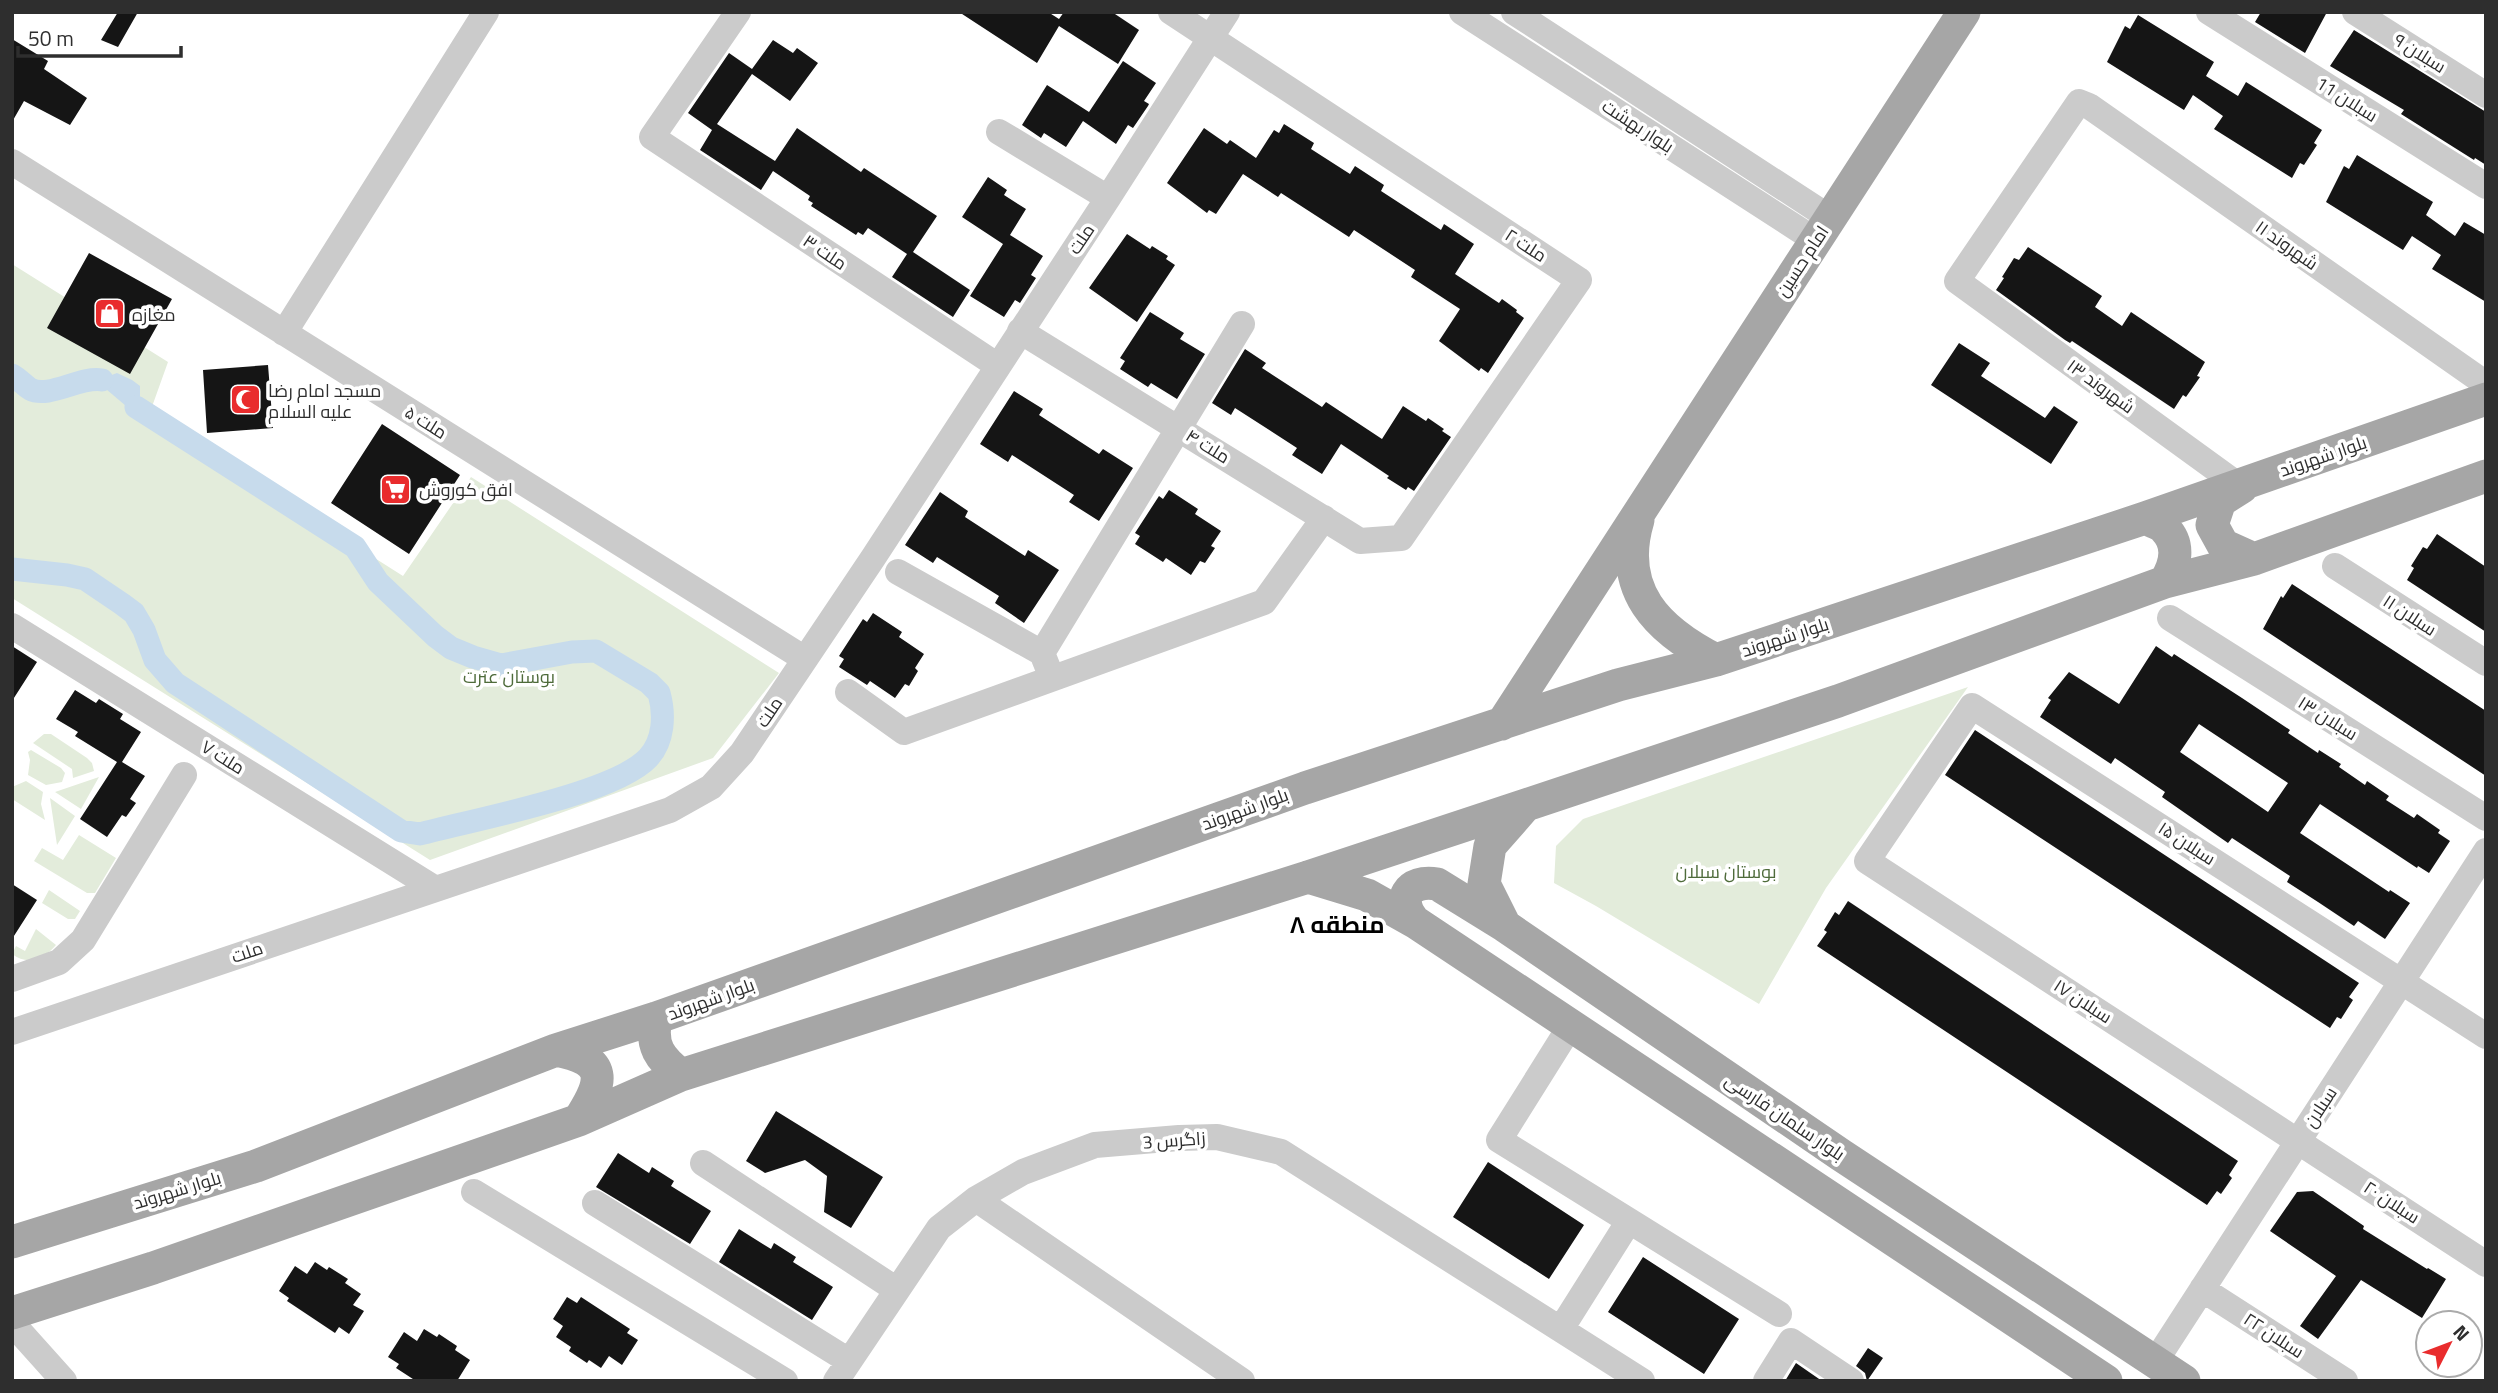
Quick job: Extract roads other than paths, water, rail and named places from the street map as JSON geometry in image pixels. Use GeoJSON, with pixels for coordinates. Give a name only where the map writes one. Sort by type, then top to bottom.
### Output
{"type":"FeatureCollection","features":[{"type":"Feature","properties":{"kind":"main road","name":"امام حسین"},"geometry":{"type":"LineString","coordinates":[[1502,724],[1964,12]]}},
{"type":"Feature","properties":{"kind":"main road","name":"بلوار شهروند"},"geometry":{"type":"LineString","coordinates":[[12,1241],[256,1166],[556,1050],[656,1018],[1305,788],[1618,685],[1716,660],[2244,484],[2486,399]]}},
{"type":"Feature","properties":{"kind":"main road"},"geometry":{"type":"LineString","coordinates":[[12,1313],[153,1268],[579,1120],[681,1075],[1308,877],[1526,805],[1838,701],[2165,582],[2254,559],[2486,476]]}},
{"type":"Feature","properties":{"kind":"main road"},"geometry":{"type":"LineString","coordinates":[[2244,484],[2220,501],[2212,525],[2223,545],[2254,559]]}},
{"type":"Feature","properties":{"kind":"main road"},"geometry":{"type":"LineString","coordinates":[[1640,511],[1631,543],[1633,575],[1646,603],[1666,628],[1689,646],[1716,660]]}},
{"type":"Feature","properties":{"kind":"main road"},"geometry":{"type":"LineString","coordinates":[[2146,517],[2165,528],[2174,543],[2175,566],[2165,582]]}},
{"type":"Feature","properties":{"kind":"main road","name":"بلوار سلمان فارسی"},"geometry":{"type":"LineString","coordinates":[[1526,805],[1490,845],[1484,884],[1505,926],[1840,1155],[2184,1381]]}},
{"type":"Feature","properties":{"kind":"main road"},"geometry":{"type":"LineString","coordinates":[[1308,877],[1367,895],[1415,922],[2106,1381]]}},
{"type":"Feature","properties":{"kind":"main road"},"geometry":{"type":"LineString","coordinates":[[1415,922],[1406,912],[1405,898],[1412,887],[1424,881],[1437,884],[1505,926]]}},
{"type":"Feature","properties":{"kind":"main road"},"geometry":{"type":"LineString","coordinates":[[656,1018],[654,1031],[657,1051],[664,1062],[681,1075]]}},
{"type":"Feature","properties":{"kind":"main road"},"geometry":{"type":"LineString","coordinates":[[556,1050],[579,1055],[589,1062],[596,1072],[598,1086],[579,1120]]}},
{"type":"Feature","properties":{"kind":"street"},"geometry":{"type":"LineString","coordinates":[[284,332],[486,12]]}},
{"type":"Feature","properties":{"kind":"street","name":"ملت ۳"},"geometry":{"type":"LineString","coordinates":[[738,12],[652,137],[998,366]]}},
{"type":"Feature","properties":{"kind":"street"},"geometry":{"type":"LineString","coordinates":[[1171,12],[1210,39]]}},
{"type":"Feature","properties":{"kind":"street","name":"ملت"},"geometry":{"type":"LineString","coordinates":[[12,1032],[670,810],[711,788],[742,753],[805,659],[1227,12]]}},
{"type":"Feature","properties":{"kind":"street","name":"بلوار بهشت"},"geometry":{"type":"LineString","coordinates":[[1462,12],[1822,229]]}},
{"type":"Feature","properties":{"kind":"street","name":"بلوار بهشت"},"geometry":{"type":"LineString","coordinates":[[1514,12],[1822,229]]}},
{"type":"Feature","properties":{"kind":"street","name":"سبلان 11"},"geometry":{"type":"LineString","coordinates":[[2209,12],[2486,186]]}},
{"type":"Feature","properties":{"kind":"street","name":"سبلان ۹"},"geometry":{"type":"LineString","coordinates":[[2355,12],[2486,95]]}},
{"type":"Feature","properties":{"kind":"street","name":"ملت ۲"},"geometry":{"type":"LineString","coordinates":[[1210,39],[1580,280],[1401,538]]}},
{"type":"Feature","properties":{"kind":"street","name":"شهروند ۱۱"},"geometry":{"type":"LineString","coordinates":[[1963,287],[1957,281],[1961,273],[2079,102],[2089,106],[2486,384]]}},
{"type":"Feature","properties":{"kind":"street"},"geometry":{"type":"LineString","coordinates":[[999,132],[1108,198]]}},
{"type":"Feature","properties":{"kind":"street","name":"ملت ۵"},"geometry":{"type":"LineString","coordinates":[[12,162],[805,659]]}},
{"type":"Feature","properties":{"kind":"street","name":"شهروند ۱۳"},"geometry":{"type":"LineString","coordinates":[[1963,287],[2244,484]]}},
{"type":"Feature","properties":{"kind":"street"},"geometry":{"type":"LineString","coordinates":[[1042,653],[1242,324]]}},
{"type":"Feature","properties":{"kind":"street","name":"ملت ۴"},"geometry":{"type":"LineString","coordinates":[[1020,331],[1360,541],[1401,538]]}},
{"type":"Feature","properties":{"kind":"street"},"geometry":{"type":"LineString","coordinates":[[848,692],[904,732],[1264,602],[1324,518]]}},
{"type":"Feature","properties":{"kind":"street","name":"سبلان ۱۱"},"geometry":{"type":"LineString","coordinates":[[2335,566],[2486,663]]}},
{"type":"Feature","properties":{"kind":"street"},"geometry":{"type":"LineString","coordinates":[[898,572],[1042,653],[1052,678]]}},
{"type":"Feature","properties":{"kind":"street","name":"سبلان ۱۳"},"geometry":{"type":"LineString","coordinates":[[2170,618],[2486,818]]}},
{"type":"Feature","properties":{"kind":"street","name":"ملت ۷"},"geometry":{"type":"LineString","coordinates":[[12,626],[434,888]]}},
{"type":"Feature","properties":{"kind":"street","name":"سبلان ۱۷"},"geometry":{"type":"LineString","coordinates":[[1972,706],[1867,861],[2298,1141]]}},
{"type":"Feature","properties":{"kind":"street","name":"سبلان ۱۵"},"geometry":{"type":"LineString","coordinates":[[1972,706],[2486,1036]]}},
{"type":"Feature","properties":{"kind":"street"},"geometry":{"type":"LineString","coordinates":[[12,979],[59,962],[83,940],[184,775]]}},
{"type":"Feature","properties":{"kind":"street","name":"سبلان"},"geometry":{"type":"LineString","coordinates":[[2155,1362],[2486,851]]}},
{"type":"Feature","properties":{"kind":"street"},"geometry":{"type":"LineString","coordinates":[[1572,1025],[1499,1140],[1779,1314]]}},
{"type":"Feature","properties":{"kind":"street","name":"زاگرس 3"},"geometry":{"type":"LineString","coordinates":[[843,1371],[939,1228],[976,1199],[1023,1172],[1095,1145],[1217,1137],[1281,1152],[1642,1381]]}},
{"type":"Feature","properties":{"kind":"street","name":"سبلان ۲۰"},"geometry":{"type":"LineString","coordinates":[[2298,1141],[2486,1264]]}},
{"type":"Feature","properties":{"kind":"street"},"geometry":{"type":"LineString","coordinates":[[704,1163],[897,1290]]}},
{"type":"Feature","properties":{"kind":"street"},"geometry":{"type":"LineString","coordinates":[[474,1192],[785,1381]]}},
{"type":"Feature","properties":{"kind":"street"},"geometry":{"type":"LineString","coordinates":[[976,1199],[1242,1381]]}},
{"type":"Feature","properties":{"kind":"street"},"geometry":{"type":"LineString","coordinates":[[595,1203],[843,1371]]}},
{"type":"Feature","properties":{"kind":"street"},"geometry":{"type":"LineString","coordinates":[[1562,1329],[1629,1221]]}},
{"type":"Feature","properties":{"kind":"street","name":"سبلان ۲۲"},"geometry":{"type":"LineString","coordinates":[[2203,1289],[2345,1381]]}},
{"type":"Feature","properties":{"kind":"street"},"geometry":{"type":"LineString","coordinates":[[12,1323],[64,1381]]}},
{"type":"Feature","properties":{"kind":"street"},"geometry":{"type":"LineString","coordinates":[[1766,1381],[1791,1341],[1851,1381]]}},
{"type":"Feature","properties":{"kind":"water"},"geometry":{"type":"Polygon","coordinates":[[[117,373],[140,386],[140,397],[132,411],[100,384],[117,373]]]}},
{"type":"Feature","properties":{"kind":"waterway"},"geometry":{"type":"LineString","coordinates":[[12,375],[30,389],[38,391],[102,380]]}},
{"type":"Feature","properties":{"kind":"waterway"},"geometry":{"type":"LineString","coordinates":[[12,569],[85,579],[134,613],[144,630],[155,660],[175,683],[401,831],[420,834],[574,794],[631,771],[653,751],[662,727],[662,710],[659,693],[649,683],[596,651],[572,652],[501,665],[451,648],[378,582],[355,547],[136,407]]}},
{"type":"Feature","properties":{"kind":"place","name":"مغازه"},"geometry":{"type":"Point","coordinates":[109,314]}},
{"type":"Feature","properties":{"kind":"place","name":"مسجد امام رضا علیه السلام"},"geometry":{"type":"Point","coordinates":[245,400]}},
{"type":"Feature","properties":{"kind":"place","name":"افق کوروش"},"geometry":{"type":"Point","coordinates":[396,489]}},
{"type":"Feature","properties":{"kind":"district","name":"منطقه ۸"},"geometry":{"type":"Point","coordinates":[1337,924]}},
{"type":"Feature","properties":{"kind":"park label","name":"بوستان عترت"},"geometry":{"type":"Point","coordinates":[509,676]}},
{"type":"Feature","properties":{"kind":"park label","name":"بوستان سبلان"},"geometry":{"type":"Point","coordinates":[1726,871]}}]}
